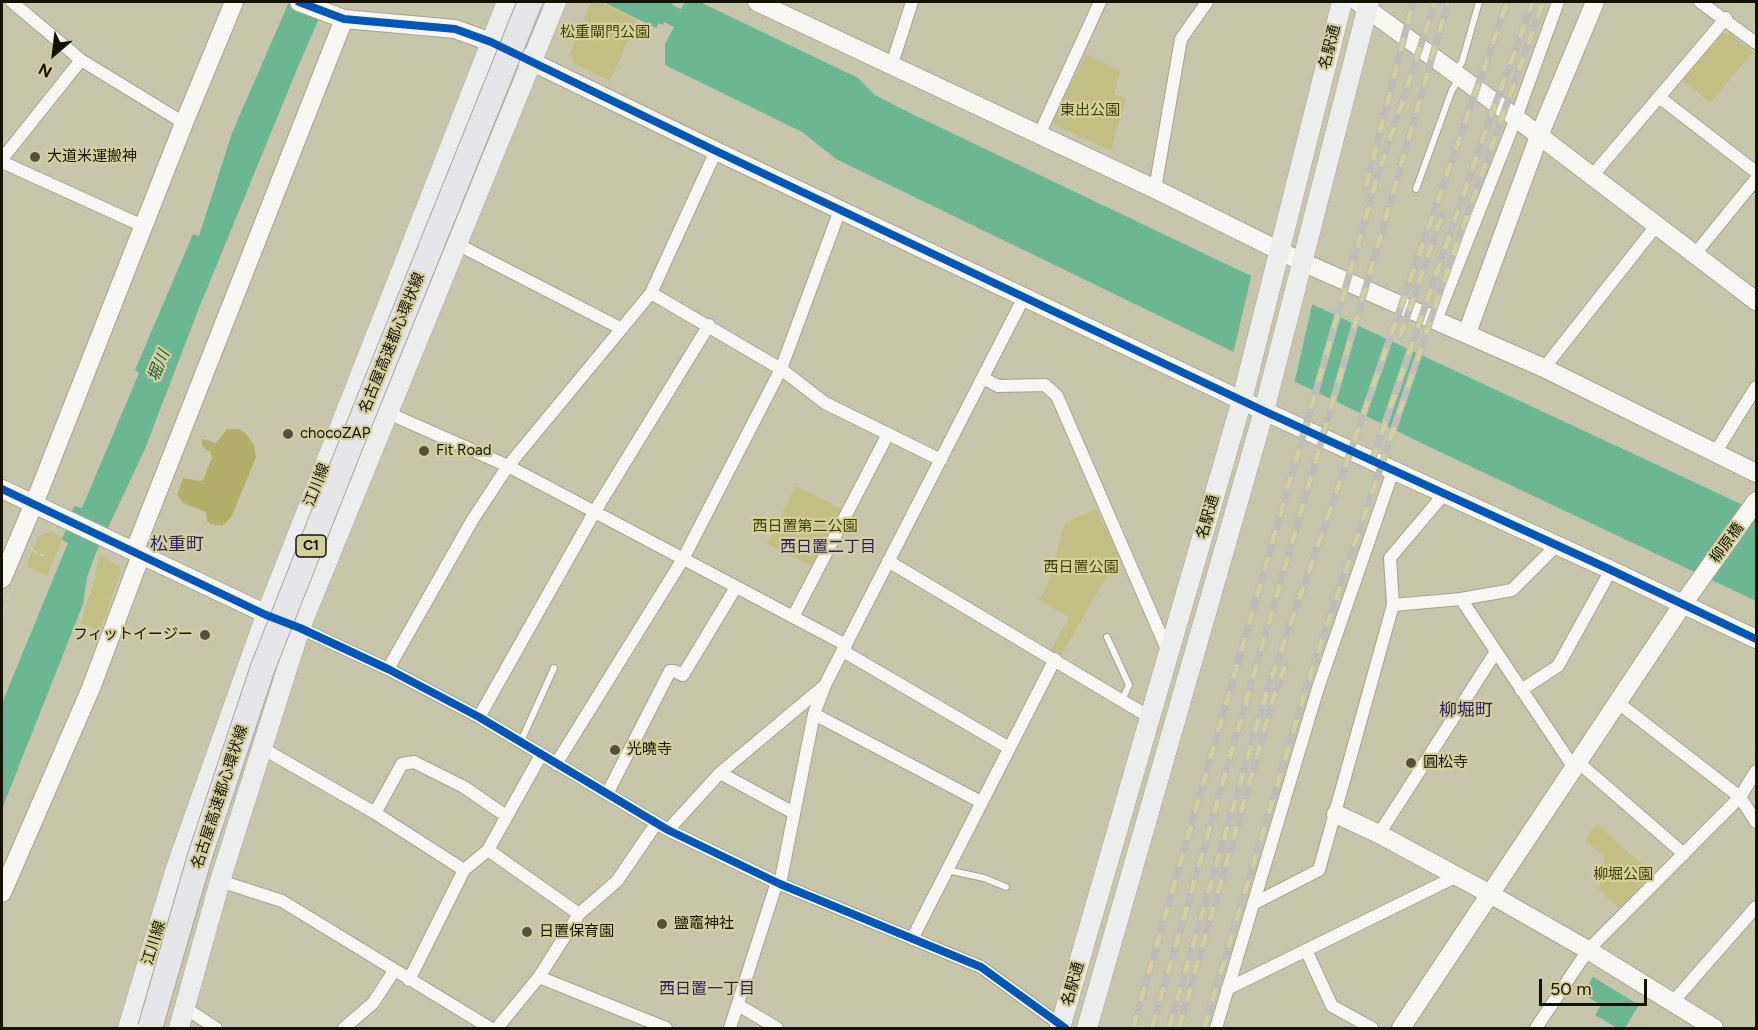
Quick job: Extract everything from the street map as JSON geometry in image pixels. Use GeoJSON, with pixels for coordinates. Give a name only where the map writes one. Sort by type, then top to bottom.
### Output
{"type":"FeatureCollection","features":[{"type":"Feature","properties":{"kind":"highway","name":"名古屋高速都心環状線"},"geometry":{"type":"LineString","coordinates":[[150,1029],[200,856],[263,667],[530,2]]}},
{"type":"Feature","properties":{"kind":"highway"},"geometry":{"type":"LineString","coordinates":[[501,75],[537,2]]}},
{"type":"Feature","properties":{"kind":"main road"},"geometry":{"type":"LineString","coordinates":[[179,1029],[220,881],[300,628],[555,2]]}},
{"type":"Feature","properties":{"kind":"main road","name":"名駅通"},"geometry":{"type":"LineString","coordinates":[[1062,1027],[1242,400],[1342,2]]}},
{"type":"Feature","properties":{"kind":"main road","name":"名駅通"},"geometry":{"type":"LineString","coordinates":[[1087,1029],[1273,378],[1365,4]]}},
{"type":"Feature","properties":{"kind":"main road","name":"江川線"},"geometry":{"type":"LineString","coordinates":[[128,1029],[176,868],[266,615],[504,9]]}},
{"type":"Feature","properties":{"kind":"street"},"geometry":{"type":"LineString","coordinates":[[12,2],[81,60],[184,123]]}},
{"type":"Feature","properties":{"kind":"street"},"geometry":{"type":"LineString","coordinates":[[2,579],[234,2]]}},
{"type":"Feature","properties":{"kind":"street"},"geometry":{"type":"LineString","coordinates":[[299,2],[340,17],[456,29],[490,42],[1264,411],[1756,639]]}},
{"type":"Feature","properties":{"kind":"street"},"geometry":{"type":"LineString","coordinates":[[757,2],[1155,189],[1302,262],[1544,368],[1756,473]]}},
{"type":"Feature","properties":{"kind":"street"},"geometry":{"type":"LineString","coordinates":[[892,64],[912,2]]}},
{"type":"Feature","properties":{"kind":"street"},"geometry":{"type":"LineString","coordinates":[[1039,135],[1100,2]]}},
{"type":"Feature","properties":{"kind":"street"},"geometry":{"type":"LineString","coordinates":[[1155,189],[1181,39],[1207,2]]}},
{"type":"Feature","properties":{"kind":"street"},"geometry":{"type":"LineString","coordinates":[[1436,320],[1516,118],[1558,2]]}},
{"type":"Feature","properties":{"kind":"street"},"geometry":{"type":"LineString","coordinates":[[1467,333],[1539,136],[1595,2]]}},
{"type":"Feature","properties":{"kind":"street"},"geometry":{"type":"LineString","coordinates":[[1700,2],[1726,18],[1756,43]]}},
{"type":"Feature","properties":{"kind":"street"},"geometry":{"type":"LineString","coordinates":[[1365,4],[1756,302]]}},
{"type":"Feature","properties":{"kind":"street"},"geometry":{"type":"LineString","coordinates":[[2,893],[91,688],[138,554],[340,17]]}},
{"type":"Feature","properties":{"kind":"street"},"geometry":{"type":"LineString","coordinates":[[1592,176],[1726,18]]}},
{"type":"Feature","properties":{"kind":"street"},"geometry":{"type":"LineString","coordinates":[[81,60],[2,161],[143,225]]}},
{"type":"Feature","properties":{"kind":"street"},"geometry":{"type":"LineString","coordinates":[[1659,97],[1756,172]]}},
{"type":"Feature","properties":{"kind":"street"},"geometry":{"type":"LineString","coordinates":[[388,669],[473,519],[508,466],[651,292],[716,151]]}},
{"type":"Feature","properties":{"kind":"street"},"geometry":{"type":"LineString","coordinates":[[1695,254],[1756,179]]}},
{"type":"Feature","properties":{"kind":"street"},"geometry":{"type":"LineString","coordinates":[[556,764],[683,559],[781,369],[840,210]]}},
{"type":"Feature","properties":{"kind":"street"},"geometry":{"type":"LineString","coordinates":[[1544,368],[1656,226]]}},
{"type":"Feature","properties":{"kind":"street"},"geometry":{"type":"LineString","coordinates":[[457,244],[620,328]]}},
{"type":"Feature","properties":{"kind":"street"},"geometry":{"type":"LineString","coordinates":[[651,292],[781,369],[825,404],[940,460]]}},
{"type":"Feature","properties":{"kind":"street"},"geometry":{"type":"LineString","coordinates":[[730,1029],[778,883],[814,714],[825,685],[1024,297]]}},
{"type":"Feature","properties":{"kind":"street"},"geometry":{"type":"LineString","coordinates":[[479,717],[595,511],[709,326]]}},
{"type":"Feature","properties":{"kind":"street"},"geometry":{"type":"LineString","coordinates":[[983,378],[998,386],[1045,385],[1057,396],[1169,655]]}},
{"type":"Feature","properties":{"kind":"street"},"geometry":{"type":"LineString","coordinates":[[1715,453],[1756,387]]}},
{"type":"Feature","properties":{"kind":"street"},"geometry":{"type":"LineString","coordinates":[[388,413],[508,466],[793,617],[1009,748]]}},
{"type":"Feature","properties":{"kind":"street"},"geometry":{"type":"LineString","coordinates":[[793,617],[888,435]]}},
{"type":"Feature","properties":{"kind":"street"},"geometry":{"type":"LineString","coordinates":[[1216,1029],[1318,688],[1393,471]]}},
{"type":"Feature","properties":{"kind":"street"},"geometry":{"type":"LineString","coordinates":[[2,489],[266,615],[300,628],[388,669],[479,717],[668,830],[778,883],[981,967],[1062,1027]]}},
{"type":"Feature","properties":{"kind":"street"},"geometry":{"type":"LineString","coordinates":[[1253,904],[1319,870],[1393,605],[1390,558],[1444,494]]}},
{"type":"Feature","properties":{"kind":"street","name":"柳原橋"},"geometry":{"type":"LineString","coordinates":[[1401,1029],[1617,702],[1755,502]]}},
{"type":"Feature","properties":{"kind":"street"},"geometry":{"type":"LineString","coordinates":[[1393,605],[1461,599],[1512,590],[1557,545]]}},
{"type":"Feature","properties":{"kind":"street"},"geometry":{"type":"LineString","coordinates":[[888,561],[1151,718]]}},
{"type":"Feature","properties":{"kind":"street"},"geometry":{"type":"LineString","coordinates":[[1521,690],[1558,666],[1611,570]]}},
{"type":"Feature","properties":{"kind":"street"},"geometry":{"type":"LineString","coordinates":[[607,794],[670,671],[683,675],[736,587]]}},
{"type":"Feature","properties":{"kind":"street"},"geometry":{"type":"LineString","coordinates":[[1461,599],[1495,653],[1576,765],[1684,854]]}},
{"type":"Feature","properties":{"kind":"street"},"geometry":{"type":"LineString","coordinates":[[1378,834],[1495,653]]}},
{"type":"Feature","properties":{"kind":"street"},"geometry":{"type":"LineString","coordinates":[[912,939],[1055,659]]}},
{"type":"Feature","properties":{"kind":"street"},"geometry":{"type":"LineString","coordinates":[[668,830],[720,773],[825,685]]}},
{"type":"Feature","properties":{"kind":"street"},"geometry":{"type":"LineString","coordinates":[[1617,702],[1740,797],[1756,822]]}},
{"type":"Feature","properties":{"kind":"street"},"geometry":{"type":"LineString","coordinates":[[814,714],[981,802]]}},
{"type":"Feature","properties":{"kind":"street"},"geometry":{"type":"LineString","coordinates":[[262,748],[375,813],[464,870]]}},
{"type":"Feature","properties":{"kind":"street"},"geometry":{"type":"LineString","coordinates":[[409,980],[464,870],[488,850],[541,755]]}},
{"type":"Feature","properties":{"kind":"street"},"geometry":{"type":"LineString","coordinates":[[375,813],[402,764],[414,762],[464,787],[506,816]]}},
{"type":"Feature","properties":{"kind":"street"},"geometry":{"type":"LineString","coordinates":[[1536,1029],[1588,950],[1740,797],[1756,771]]}},
{"type":"Feature","properties":{"kind":"street"},"geometry":{"type":"LineString","coordinates":[[720,773],[794,813]]}},
{"type":"Feature","properties":{"kind":"street"},"geometry":{"type":"LineString","coordinates":[[1336,814],[1490,894],[1588,950],[1714,1029]]}},
{"type":"Feature","properties":{"kind":"street"},"geometry":{"type":"LineString","coordinates":[[497,1029],[539,977],[579,914],[617,881],[656,824]]}},
{"type":"Feature","properties":{"kind":"street"},"geometry":{"type":"LineString","coordinates":[[488,850],[579,914]]}},
{"type":"Feature","properties":{"kind":"street"},"geometry":{"type":"LineString","coordinates":[[1227,989],[1457,876]]}},
{"type":"Feature","properties":{"kind":"street"},"geometry":{"type":"LineString","coordinates":[[220,881],[282,901],[490,1029]]}},
{"type":"Feature","properties":{"kind":"street"},"geometry":{"type":"LineString","coordinates":[[1672,1003],[1756,907]]}},
{"type":"Feature","properties":{"kind":"street"},"geometry":{"type":"LineString","coordinates":[[1306,950],[1332,1006],[1372,1029]]}},
{"type":"Feature","properties":{"kind":"street"},"geometry":{"type":"LineString","coordinates":[[344,1029],[374,1003],[394,971]]}},
{"type":"Feature","properties":{"kind":"street"},"geometry":{"type":"LineString","coordinates":[[539,977],[666,1029]]}},
{"type":"Feature","properties":{"kind":"street"},"geometry":{"type":"LineString","coordinates":[[738,1005],[777,1029]]}},
{"type":"Feature","properties":{"kind":"street"},"geometry":{"type":"LineString","coordinates":[[185,1008],[216,1029]]}},
{"type":"Feature","properties":{"kind":"lane"},"geometry":{"type":"LineString","coordinates":[[1416,189],[1462,62],[1479,2]]}},
{"type":"Feature","properties":{"kind":"lane"},"geometry":{"type":"LineString","coordinates":[[1107,637],[1129,685],[1122,700]]}},
{"type":"Feature","properties":{"kind":"lane"},"geometry":{"type":"LineString","coordinates":[[520,742],[554,668]]}},
{"type":"Feature","properties":{"kind":"lane"},"geometry":{"type":"LineString","coordinates":[[947,870],[984,878],[1006,887]]}},
{"type":"Feature","properties":{"kind":"path"},"geometry":{"type":"LineString","coordinates":[[32,551],[44,556]]}},
{"type":"Feature","properties":{"kind":"path"},"geometry":{"type":"LineString","coordinates":[[89,596],[95,575]]}},
{"type":"Feature","properties":{"kind":"green space","name":"松重閘門公園"},"geometry":{"type":"Polygon","coordinates":[[[591,2],[599,2],[637,20],[610,81],[575,64],[570,54],[591,2]]]}},
{"type":"Feature","properties":{"kind":"green space"},"geometry":{"type":"Polygon","coordinates":[[[1722,33],[1730,34],[1753,52],[1710,103],[1683,80],[1722,33]]]}},
{"type":"Feature","properties":{"kind":"green space","name":"東出公園"},"geometry":{"type":"Polygon","coordinates":[[[1086,54],[1120,71],[1114,95],[1126,98],[1111,151],[1055,125],[1053,119],[1086,54]]]}},
{"type":"Feature","properties":{"kind":"green space","name":"西日置第二公園"},"geometry":{"type":"Polygon","coordinates":[[[796,486],[843,510],[814,567],[767,544],[796,486]]]}},
{"type":"Feature","properties":{"kind":"green space","name":"西日置公園"},"geometry":{"type":"Polygon","coordinates":[[[1096,509],[1120,556],[1108,560],[1108,574],[1060,657],[1051,651],[1069,617],[1039,599],[1048,584],[1065,523],[1096,509]]]}},
{"type":"Feature","properties":{"kind":"green space"},"geometry":{"type":"Polygon","coordinates":[[[50,531],[63,538],[47,576],[26,566],[38,537],[50,531]]]}},
{"type":"Feature","properties":{"kind":"green space"},"geometry":{"type":"Polygon","coordinates":[[[100,555],[120,567],[121,571],[100,631],[81,623],[100,555]]]}},
{"type":"Feature","properties":{"kind":"green space","name":"柳堀公園"},"geometry":{"type":"Polygon","coordinates":[[[1596,824],[1654,875],[1619,908],[1599,889],[1605,856],[1585,841],[1596,824]]]}},
{"type":"Feature","properties":{"kind":"shaded area"},"geometry":{"type":"Polygon","coordinates":[[[227,429],[239,429],[246,434],[254,445],[256,457],[232,516],[222,526],[211,524],[207,521],[206,512],[183,503],[177,495],[183,478],[203,480],[212,458],[210,452],[202,446],[202,439],[216,443],[227,429]]]}},
{"type":"Feature","properties":{"kind":"water","name":"堀川"},"geometry":{"type":"Polygon","coordinates":[[[289,2],[333,2],[318,21],[300,62],[197,313],[145,449],[96,553],[87,577],[83,604],[2,809],[2,703],[68,543],[62,540],[74,506],[82,508],[139,373],[135,370],[193,234],[199,236],[232,133],[289,2]]]}},
{"type":"Feature","properties":{"kind":"water"},"geometry":{"type":"Polygon","coordinates":[[[603,2],[674,2],[672,5],[681,9],[685,2],[700,2],[858,78],[875,95],[912,114],[1228,265],[1756,511],[1756,601],[1438,451],[836,159],[802,132],[665,65],[665,44],[674,27],[664,22],[663,25],[659,23],[656,28],[603,2]]]}},
{"type":"Feature","properties":{"kind":"water"},"geometry":{"type":"Polygon","coordinates":[[[1593,977],[1639,1005],[1625,1028],[1617,1028],[1595,1015],[1601,1005],[1583,994],[1593,977]]]}},
{"type":"Feature","properties":{"kind":"pier"},"geometry":{"type":"Polygon","coordinates":[[[1252,273],[1313,301],[1294,384],[1233,354],[1252,273]]]}},
{"type":"Feature","properties":{"kind":"railway"},"geometry":{"type":"LineString","coordinates":[[1366,187],[1413,2]]}},
{"type":"Feature","properties":{"kind":"railway"},"geometry":{"type":"LineString","coordinates":[[1133,1028],[1375,185],[1435,2]]}},
{"type":"Feature","properties":{"kind":"railway"},"geometry":{"type":"LineString","coordinates":[[1152,1028],[1448,2]]}},
{"type":"Feature","properties":{"kind":"railway"},"geometry":{"type":"LineString","coordinates":[[1169,1028],[1266,694],[1507,2]]}},
{"type":"Feature","properties":{"kind":"railway"},"geometry":{"type":"LineString","coordinates":[[1372,461],[1483,138],[1533,2]]}},
{"type":"Feature","properties":{"kind":"railway"},"geometry":{"type":"LineString","coordinates":[[1204,1028],[1308,682],[1439,295],[1543,2]]}},
{"type":"Feature","properties":{"kind":"railway"},"geometry":{"type":"LineString","coordinates":[[1400,337],[1442,215]]}},
{"type":"Feature","properties":{"kind":"railway"},"geometry":{"type":"LineString","coordinates":[[1179,1028],[1274,697],[1285,666]]}},
{"type":"Feature","properties":{"kind":"cycle path"},"geometry":{"type":"LineString","coordinates":[[299,2],[344,19],[455,29],[491,42],[1264,411],[1756,639]]}},
{"type":"Feature","properties":{"kind":"cycle path"},"geometry":{"type":"LineString","coordinates":[[2,489],[266,615],[300,628],[388,669],[479,717],[668,830],[780,884],[981,967],[1065,1028]]}},
{"type":"Feature","properties":{"kind":"place","name":"大道米運搬神"},"geometry":{"type":"Point","coordinates":[35,157]}},
{"type":"Feature","properties":{"kind":"place","name":"chocoZAP"},"geometry":{"type":"Point","coordinates":[288,434]}},
{"type":"Feature","properties":{"kind":"place","name":"Fit Road"},"geometry":{"type":"Point","coordinates":[424,451]}},
{"type":"Feature","properties":{"kind":"place","name":"フィットイージー"},"geometry":{"type":"Point","coordinates":[205,635]}},
{"type":"Feature","properties":{"kind":"place","name":"光曉寺"},"geometry":{"type":"Point","coordinates":[615,750]}},
{"type":"Feature","properties":{"kind":"place","name":"圓松寺"},"geometry":{"type":"Point","coordinates":[1411,763]}},
{"type":"Feature","properties":{"kind":"place","name":"鹽竈神社"},"geometry":{"type":"Point","coordinates":[662,924]}},
{"type":"Feature","properties":{"kind":"place","name":"日置保育園"},"geometry":{"type":"Point","coordinates":[527,932]}},
{"type":"Feature","properties":{"kind":"district","name":"松重町"},"geometry":{"type":"Point","coordinates":[177,545]}},
{"type":"Feature","properties":{"kind":"district","name":"西日置二丁目"},"geometry":{"type":"Point","coordinates":[828,547]}},
{"type":"Feature","properties":{"kind":"district","name":"柳堀町"},"geometry":{"type":"Point","coordinates":[1466,711]}},
{"type":"Feature","properties":{"kind":"district","name":"西日置一丁目"},"geometry":{"type":"Point","coordinates":[707,989]}}]}
